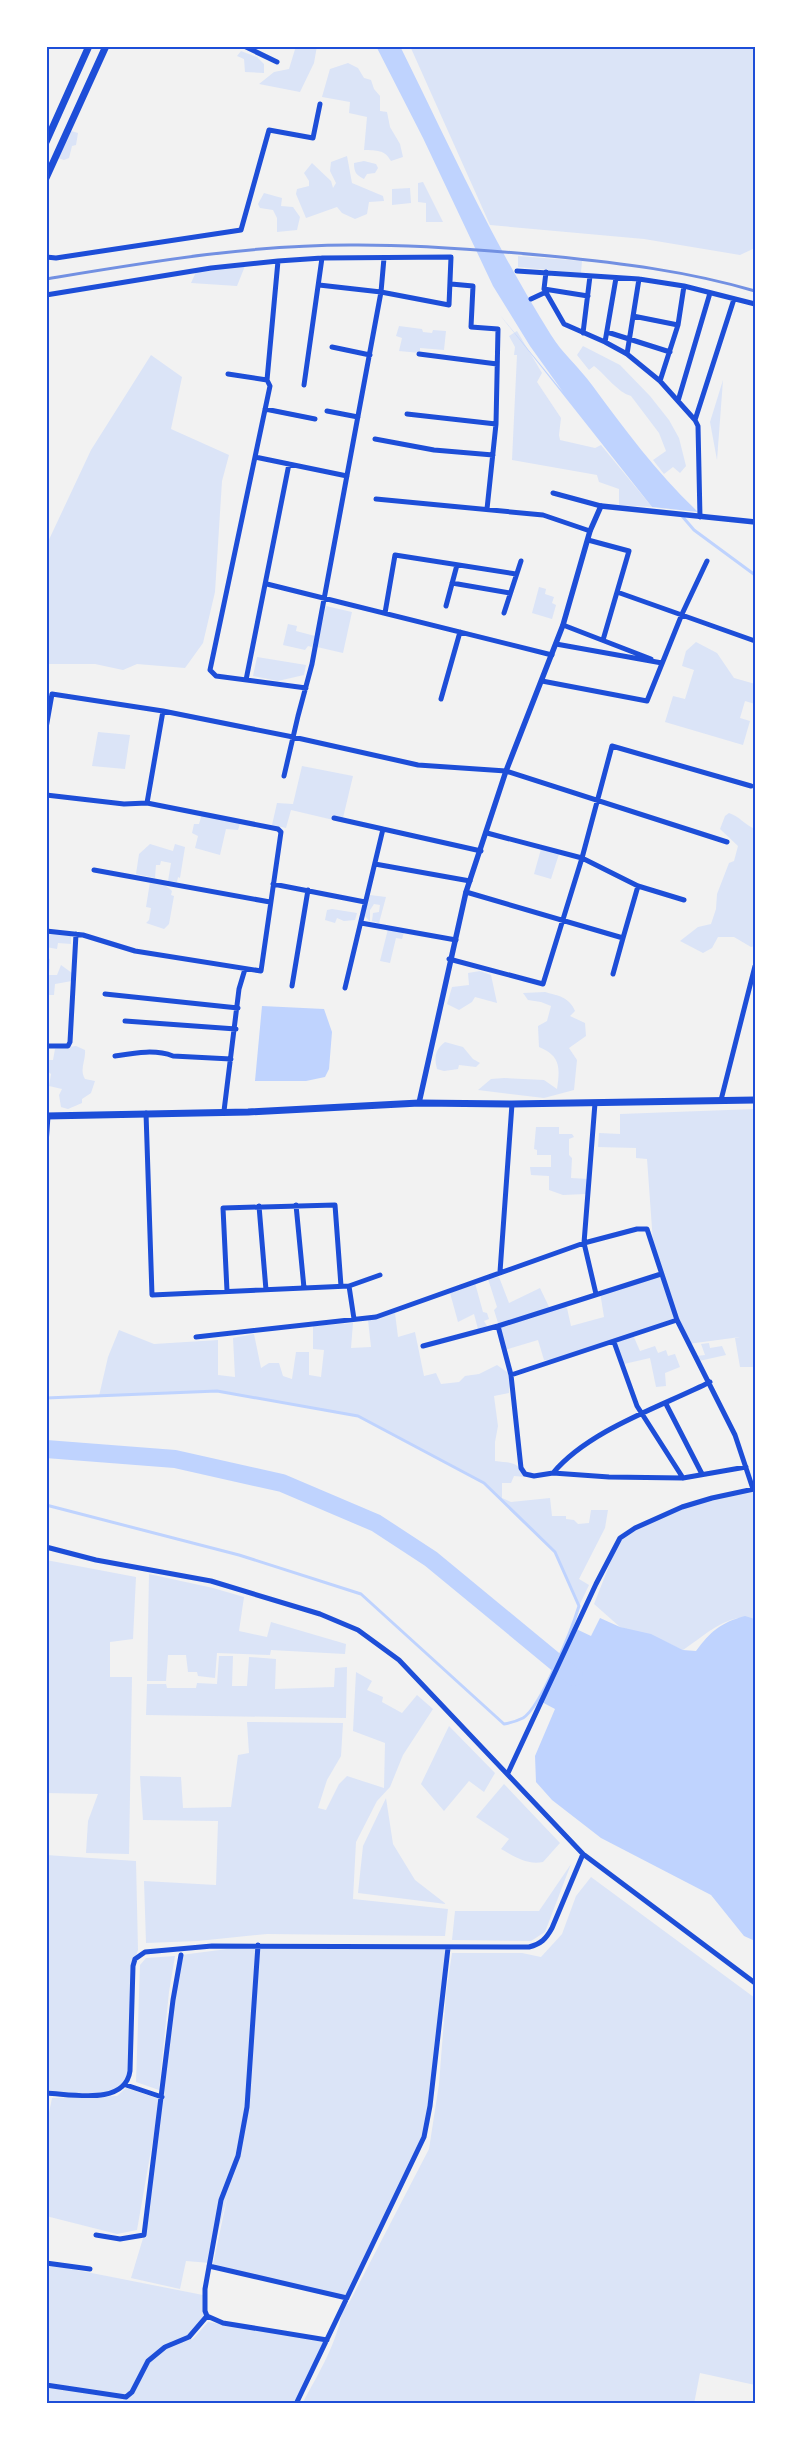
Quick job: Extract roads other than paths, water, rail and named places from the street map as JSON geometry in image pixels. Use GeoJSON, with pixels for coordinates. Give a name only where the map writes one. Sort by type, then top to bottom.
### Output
{"type":"FeatureCollection","features":[{"type":"Feature","properties":{"kind":"main road"},"geometry":{"type":"LineString","coordinates":[[46,142],[89,46]]}},
{"type":"Feature","properties":{"kind":"main road"},"geometry":{"type":"LineString","coordinates":[[46,178],[106,46]]}},
{"type":"Feature","properties":{"kind":"main road"},"geometry":{"type":"LineString","coordinates":[[47,1116],[419,1103],[512,1104],[755,1100]]}},
{"type":"Feature","properties":{"kind":"street"},"geometry":{"type":"LineString","coordinates":[[244,46],[277,62]]}},
{"type":"Feature","properties":{"kind":"street"},"geometry":{"type":"LineString","coordinates":[[46,257],[56,258],[241,230],[269,130],[313,138],[320,104]]}},
{"type":"Feature","properties":{"kind":"street"},"geometry":{"type":"LineString","coordinates":[[46,295],[211,268],[278,261],[322,258],[451,257],[449,305],[382,292],[319,285]]}},
{"type":"Feature","properties":{"kind":"street"},"geometry":{"type":"LineString","coordinates":[[304,385],[322,258]]}},
{"type":"Feature","properties":{"kind":"street"},"geometry":{"type":"LineString","coordinates":[[284,776],[306,688],[325,597],[382,292],[384,258]]}},
{"type":"Feature","properties":{"kind":"street"},"geometry":{"type":"LineString","coordinates":[[278,261],[267,380],[270,386],[210,665],[212,674],[216,676],[306,688]]}},
{"type":"Feature","properties":{"kind":"street"},"geometry":{"type":"LineString","coordinates":[[517,271],[639,279],[684,286],[755,304]]}},
{"type":"Feature","properties":{"kind":"street"},"geometry":{"type":"LineString","coordinates":[[546,272],[545,290],[564,324],[627,354],[660,381],[695,420],[698,426],[700,471],[699,516]]}},
{"type":"Feature","properties":{"kind":"street"},"geometry":{"type":"LineString","coordinates":[[583,333],[590,276]]}},
{"type":"Feature","properties":{"kind":"street"},"geometry":{"type":"LineString","coordinates":[[605,342],[616,278]]}},
{"type":"Feature","properties":{"kind":"street"},"geometry":{"type":"LineString","coordinates":[[627,354],[639,279]]}},
{"type":"Feature","properties":{"kind":"street"},"geometry":{"type":"LineString","coordinates":[[451,284],[474,286],[471,327],[498,330],[496,424],[487,509]]}},
{"type":"Feature","properties":{"kind":"street"},"geometry":{"type":"LineString","coordinates":[[660,381],[678,325],[684,286]]}},
{"type":"Feature","properties":{"kind":"street"},"geometry":{"type":"LineString","coordinates":[[531,299],[545,290],[588,296]]}},
{"type":"Feature","properties":{"kind":"street"},"geometry":{"type":"LineString","coordinates":[[678,401],[710,293]]}},
{"type":"Feature","properties":{"kind":"street"},"geometry":{"type":"LineString","coordinates":[[695,420],[734,299]]}},
{"type":"Feature","properties":{"kind":"street"},"geometry":{"type":"LineString","coordinates":[[634,316],[678,325]]}},
{"type":"Feature","properties":{"kind":"street"},"geometry":{"type":"LineString","coordinates":[[607,332],[670,352]]}},
{"type":"Feature","properties":{"kind":"street"},"geometry":{"type":"LineString","coordinates":[[332,347],[370,355]]}},
{"type":"Feature","properties":{"kind":"street"},"geometry":{"type":"LineString","coordinates":[[419,354],[497,364]]}},
{"type":"Feature","properties":{"kind":"street"},"geometry":{"type":"LineString","coordinates":[[228,374],[267,380]]}},
{"type":"Feature","properties":{"kind":"street"},"geometry":{"type":"LineString","coordinates":[[265,409],[315,419]]}},
{"type":"Feature","properties":{"kind":"street"},"geometry":{"type":"LineString","coordinates":[[326,411],[358,417]]}},
{"type":"Feature","properties":{"kind":"street"},"geometry":{"type":"LineString","coordinates":[[408,414],[496,424]]}},
{"type":"Feature","properties":{"kind":"street"},"geometry":{"type":"LineString","coordinates":[[375,439],[434,450],[493,456]]}},
{"type":"Feature","properties":{"kind":"street"},"geometry":{"type":"LineString","coordinates":[[256,457],[347,476]]}},
{"type":"Feature","properties":{"kind":"street"},"geometry":{"type":"LineString","coordinates":[[246,680],[267,584],[289,464]]}},
{"type":"Feature","properties":{"kind":"street"},"geometry":{"type":"LineString","coordinates":[[553,493],[601,506],[755,522]]}},
{"type":"Feature","properties":{"kind":"street"},"geometry":{"type":"LineString","coordinates":[[376,499],[543,515],[590,531]]}},
{"type":"Feature","properties":{"kind":"street"},"geometry":{"type":"LineString","coordinates":[[419,1103],[449,959],[456,940],[466,892],[506,771],[563,625],[590,531],[601,506]]}},
{"type":"Feature","properties":{"kind":"street"},"geometry":{"type":"LineString","coordinates":[[588,540],[629,551],[603,640]]}},
{"type":"Feature","properties":{"kind":"street"},"geometry":{"type":"LineString","coordinates":[[385,613],[395,555],[516,574]]}},
{"type":"Feature","properties":{"kind":"street"},"geometry":{"type":"LineString","coordinates":[[504,613],[521,561]]}},
{"type":"Feature","properties":{"kind":"street"},"geometry":{"type":"LineString","coordinates":[[542,681],[647,701],[682,614],[708,561]]}},
{"type":"Feature","properties":{"kind":"street"},"geometry":{"type":"LineString","coordinates":[[446,606],[457,565]]}},
{"type":"Feature","properties":{"kind":"street"},"geometry":{"type":"LineString","coordinates":[[267,584],[552,655]]}},
{"type":"Feature","properties":{"kind":"street"},"geometry":{"type":"LineString","coordinates":[[452,584],[510,593]]}},
{"type":"Feature","properties":{"kind":"street"},"geometry":{"type":"LineString","coordinates":[[617,592],[755,641]]}},
{"type":"Feature","properties":{"kind":"street"},"geometry":{"type":"LineString","coordinates":[[563,625],[662,663]]}},
{"type":"Feature","properties":{"kind":"street"},"geometry":{"type":"LineString","coordinates":[[441,699],[460,632]]}},
{"type":"Feature","properties":{"kind":"street"},"geometry":{"type":"LineString","coordinates":[[556,644],[662,663]]}},
{"type":"Feature","properties":{"kind":"street"},"geometry":{"type":"LineString","coordinates":[[46,728],[52,694],[163,711],[418,765],[506,771],[727,842]]}},
{"type":"Feature","properties":{"kind":"street"},"geometry":{"type":"LineString","coordinates":[[147,803],[163,711]]}},
{"type":"Feature","properties":{"kind":"street"},"geometry":{"type":"LineString","coordinates":[[449,959],[543,984],[582,858],[612,746],[752,786]]}},
{"type":"Feature","properties":{"kind":"street"},"geometry":{"type":"LineString","coordinates":[[46,795],[124,804],[147,803],[278,829],[281,837],[261,971],[135,951],[76,934],[46,931]]}},
{"type":"Feature","properties":{"kind":"street"},"geometry":{"type":"LineString","coordinates":[[334,818],[481,851]]}},
{"type":"Feature","properties":{"kind":"street"},"geometry":{"type":"LineString","coordinates":[[345,988],[383,829]]}},
{"type":"Feature","properties":{"kind":"street"},"geometry":{"type":"LineString","coordinates":[[487,833],[582,858],[638,886],[684,900]]}},
{"type":"Feature","properties":{"kind":"street"},"geometry":{"type":"LineString","coordinates":[[374,864],[470,881]]}},
{"type":"Feature","properties":{"kind":"street"},"geometry":{"type":"LineString","coordinates":[[94,870],[270,902]]}},
{"type":"Feature","properties":{"kind":"street"},"geometry":{"type":"LineString","coordinates":[[273,884],[365,902]]}},
{"type":"Feature","properties":{"kind":"street"},"geometry":{"type":"LineString","coordinates":[[614,974],[638,886]]}},
{"type":"Feature","properties":{"kind":"street"},"geometry":{"type":"LineString","coordinates":[[292,986],[308,890]]}},
{"type":"Feature","properties":{"kind":"street"},"geometry":{"type":"LineString","coordinates":[[466,892],[623,938]]}},
{"type":"Feature","properties":{"kind":"street"},"geometry":{"type":"LineString","coordinates":[[361,923],[456,940]]}},
{"type":"Feature","properties":{"kind":"street"},"geometry":{"type":"LineString","coordinates":[[46,1046],[68,1046],[70,1042],[76,934]]}},
{"type":"Feature","properties":{"kind":"street"},"geometry":{"type":"LineString","coordinates":[[721,1100],[755,966]]}},
{"type":"Feature","properties":{"kind":"street"},"geometry":{"type":"LineString","coordinates":[[224,1111],[236,1029],[239,989],[245,969]]}},
{"type":"Feature","properties":{"kind":"street"},"geometry":{"type":"LineString","coordinates":[[105,994],[238,1008]]}},
{"type":"Feature","properties":{"kind":"street"},"geometry":{"type":"LineString","coordinates":[[125,1021],[236,1029]]}},
{"type":"Feature","properties":{"kind":"street"},"geometry":{"type":"LineString","coordinates":[[116,1056],[139,1052],[231,1059]]}},
{"type":"Feature","properties":{"kind":"street"},"geometry":{"type":"LineString","coordinates":[[595,1103],[584,1243],[596,1294]]}},
{"type":"Feature","properties":{"kind":"street"},"geometry":{"type":"LineString","coordinates":[[500,1272],[512,1104]]}},
{"type":"Feature","properties":{"kind":"street"},"geometry":{"type":"LineString","coordinates":[[146,1113],[152,1295],[349,1286],[380,1275]]}},
{"type":"Feature","properties":{"kind":"street"},"geometry":{"type":"LineString","coordinates":[[46,1144],[47,1116]]}},
{"type":"Feature","properties":{"kind":"street"},"geometry":{"type":"LineString","coordinates":[[296,1205],[304,1288]]}},
{"type":"Feature","properties":{"kind":"street"},"geometry":{"type":"LineString","coordinates":[[227,1291],[223,1208],[259,1206],[335,1206],[341,1286]]}},
{"type":"Feature","properties":{"kind":"street"},"geometry":{"type":"LineString","coordinates":[[259,1206],[266,1290]]}},
{"type":"Feature","properties":{"kind":"street"},"geometry":{"type":"LineString","coordinates":[[196,1337],[382,1315],[584,1243],[637,1229],[647,1229],[677,1320],[696,1361],[710,1382],[735,1435],[754,1489],[682,1507],[627,1532],[612,1551],[508,1773]]}},
{"type":"Feature","properties":{"kind":"street"},"geometry":{"type":"LineString","coordinates":[[423,1346],[498,1326],[661,1274]]}},
{"type":"Feature","properties":{"kind":"street"},"geometry":{"type":"LineString","coordinates":[[349,1286],[354,1319]]}},
{"type":"Feature","properties":{"kind":"street"},"geometry":{"type":"LineString","coordinates":[[511,1374],[677,1320]]}},
{"type":"Feature","properties":{"kind":"street"},"geometry":{"type":"LineString","coordinates":[[498,1326],[511,1374],[521,1468],[525,1474],[534,1476],[553,1473],[609,1477],[683,1478],[746,1467]]}},
{"type":"Feature","properties":{"kind":"street"},"geometry":{"type":"LineString","coordinates":[[614,1342],[642,1415],[683,1478]]}},
{"type":"Feature","properties":{"kind":"street"},"geometry":{"type":"LineString","coordinates":[[553,1473],[565,1459],[579,1448],[710,1382]]}},
{"type":"Feature","properties":{"kind":"street"},"geometry":{"type":"LineString","coordinates":[[666,1404],[694,1454],[702,1474]]}},
{"type":"Feature","properties":{"kind":"street"},"geometry":{"type":"LineString","coordinates":[[46,1547],[96,1560],[211,1581],[284,1602],[350,1626],[399,1660],[583,1854],[755,1983]]}},
{"type":"Feature","properties":{"kind":"street"},"geometry":{"type":"LineString","coordinates":[[46,2098],[46,2093],[114,2093],[126,2085],[130,2071],[133,1966],[138,1956],[145,1952],[258,1945],[448,1948],[529,1947],[538,1945],[546,1939],[552,1928],[583,1854]]}},
{"type":"Feature","properties":{"kind":"street"},"geometry":{"type":"LineString","coordinates":[[258,1945],[247,2107],[238,2156],[221,2200],[205,2289],[205,2311],[207,2316],[222,2323],[326,2340]]}},
{"type":"Feature","properties":{"kind":"street"},"geometry":{"type":"LineString","coordinates":[[296,2404],[424,2137],[430,2106],[448,1948]]}},
{"type":"Feature","properties":{"kind":"street"},"geometry":{"type":"LineString","coordinates":[[96,2235],[120,2239],[144,2235],[173,2000],[181,1955]]}},
{"type":"Feature","properties":{"kind":"street"},"geometry":{"type":"LineString","coordinates":[[126,2085],[162,2097]]}},
{"type":"Feature","properties":{"kind":"street"},"geometry":{"type":"LineString","coordinates":[[46,2262],[90,2269]]}},
{"type":"Feature","properties":{"kind":"street"},"geometry":{"type":"LineString","coordinates":[[209,2266],[347,2298]]}},
{"type":"Feature","properties":{"kind":"street"},"geometry":{"type":"LineString","coordinates":[[46,2385],[126,2397],[132,2392],[140,2374],[152,2357],[165,2347],[189,2337],[207,2316]]}},
{"type":"Feature","properties":{"kind":"water"},"geometry":{"type":"Polygon","coordinates":[[[376,46],[400,46],[490,229],[555,342],[587,378],[655,467],[698,512],[652,507],[500,315],[563,392],[530,346],[493,286],[423,138],[376,46]]]}},
{"type":"Feature","properties":{"kind":"water"},"geometry":{"type":"Polygon","coordinates":[[[262,1006],[324,1009],[332,1032],[329,1069],[325,1077],[306,1081],[255,1081],[262,1006]]]}},
{"type":"Feature","properties":{"kind":"water"},"geometry":{"type":"Polygon","coordinates":[[[745,1616],[755,1619],[755,1941],[744,1936],[711,1895],[601,1838],[552,1800],[536,1782],[535,1756],[555,1709],[538,1700],[572,1627],[591,1636],[600,1618],[620,1627],[651,1634],[683,1650],[696,1651],[706,1638],[722,1625],[745,1616]]]}},
{"type":"Feature","properties":{"kind":"waterway"},"geometry":{"type":"LineString","coordinates":[[682,516],[694,530],[755,575]]}},
{"type":"Feature","properties":{"kind":"waterway"},"geometry":{"type":"LineString","coordinates":[[46,1398],[217,1391],[358,1416],[484,1483],[555,1552],[579,1606],[563,1649],[538,1699],[523,1718],[504,1724],[361,1594],[239,1555],[46,1505]]}},
{"type":"Feature","properties":{"kind":"waterway"},"geometry":{"type":"LineString","coordinates":[[46,1449],[175,1459],[282,1483],[376,1523],[431,1559],[574,1677]]}},
{"type":"Feature","properties":{"kind":"railway"},"geometry":{"type":"LineString","coordinates":[[46,279],[202,255],[241,251],[319,245],[382,245],[478,250],[602,262],[679,273],[755,291]]}}]}
